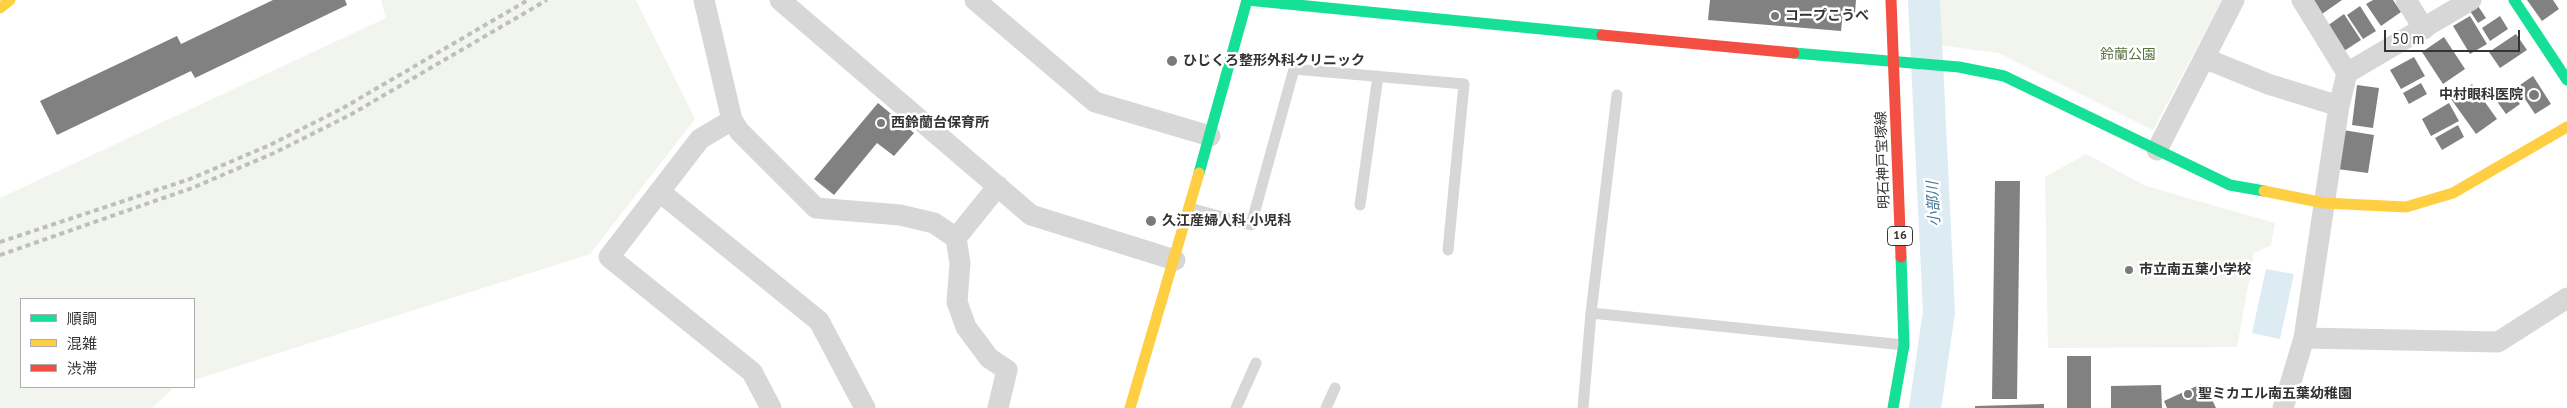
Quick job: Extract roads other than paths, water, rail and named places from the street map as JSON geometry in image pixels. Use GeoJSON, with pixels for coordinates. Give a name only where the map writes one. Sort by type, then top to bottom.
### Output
{"type":"FeatureCollection","features":[{"type":"Feature","properties":{"kind":"street"},"geometry":{"type":"LineString","coordinates":[[0,8],[10,0]]}},
{"type":"Feature","properties":{"kind":"street"},"geometry":{"type":"LineString","coordinates":[[704,0],[732,120],[740,132],[816,208],[900,215],[934,223],[956,238],[960,263],[957,302],[966,326],[989,358],[1007,370],[998,408]]}},
{"type":"Feature","properties":{"kind":"street"},"geometry":{"type":"LineString","coordinates":[[780,0],[1031,215],[1175,260]]}},
{"type":"Feature","properties":{"kind":"street"},"geometry":{"type":"LineString","coordinates":[[974,0],[1095,102],[1210,136]]}},
{"type":"Feature","properties":{"kind":"street"},"geometry":{"type":"LineString","coordinates":[[1130,408],[1190,208],[1247,0],[1894,63],[1959,67],[2004,76],[2230,185],[2324,203],[2406,207],[2452,193],[2567,126]]}},
{"type":"Feature","properties":{"kind":"street","name":"明石神戸宝塚線"},"geometry":{"type":"LineString","coordinates":[[1891,0],[1904,345],[1898,389],[1893,408]]}},
{"type":"Feature","properties":{"kind":"street"},"geometry":{"type":"LineString","coordinates":[[2157,150],[2234,0]]}},
{"type":"Feature","properties":{"kind":"street"},"geometry":{"type":"LineString","coordinates":[[2283,408],[2304,338],[2339,106],[2347,73],[2302,0]]}},
{"type":"Feature","properties":{"kind":"street"},"geometry":{"type":"LineString","coordinates":[[2406,0],[2424,28]]}},
{"type":"Feature","properties":{"kind":"street"},"geometry":{"type":"LineString","coordinates":[[2347,73],[2471,0]]}},
{"type":"Feature","properties":{"kind":"street"},"geometry":{"type":"LineString","coordinates":[[2514,0],[2567,80]]}},
{"type":"Feature","properties":{"kind":"street"},"geometry":{"type":"LineString","coordinates":[[2204,58],[2268,84],[2339,106]]}},
{"type":"Feature","properties":{"kind":"street"},"geometry":{"type":"LineString","coordinates":[[732,120],[700,140],[609,257],[752,372],[771,408]]}},
{"type":"Feature","properties":{"kind":"street"},"geometry":{"type":"LineString","coordinates":[[956,238],[998,186]]}},
{"type":"Feature","properties":{"kind":"street"},"geometry":{"type":"LineString","coordinates":[[660,192],[818,320],[865,408]]}},
{"type":"Feature","properties":{"kind":"street"},"geometry":{"type":"LineString","coordinates":[[2304,338],[2498,342],[2567,298]]}},
{"type":"Feature","properties":{"kind":"lane"},"geometry":{"type":"LineString","coordinates":[[1190,208],[1251,224],[1294,69],[1464,84],[1448,250]]}},
{"type":"Feature","properties":{"kind":"lane"},"geometry":{"type":"LineString","coordinates":[[1360,204],[1378,76]]}},
{"type":"Feature","properties":{"kind":"lane"},"geometry":{"type":"LineString","coordinates":[[1583,408],[1591,313],[1616,95]]}},
{"type":"Feature","properties":{"kind":"lane"},"geometry":{"type":"LineString","coordinates":[[1591,313],[1904,345]]}},
{"type":"Feature","properties":{"kind":"lane"},"geometry":{"type":"LineString","coordinates":[[1236,408],[1256,363]]}},
{"type":"Feature","properties":{"kind":"lane"},"geometry":{"type":"LineString","coordinates":[[1326,408],[1335,388]]}},
{"type":"Feature","properties":{"kind":"waterway","name":"小部川"},"geometry":{"type":"LineString","coordinates":[[1924,0],[1939,312],[1925,408]]}},
{"type":"Feature","properties":{"kind":"railway"},"geometry":{"type":"LineString","coordinates":[[0,242],[190,179],[270,145],[343,108],[528,0]]}},
{"type":"Feature","properties":{"kind":"railway"},"geometry":{"type":"LineString","coordinates":[[0,255],[192,188],[274,153],[350,115],[547,0]]}},
{"type":"Feature","properties":{"kind":"place","name":"コープこうべ"},"geometry":{"type":"Point","coordinates":[1775,16]}},
{"type":"Feature","properties":{"kind":"place","name":"ひじくろ整形外科クリニック"},"geometry":{"type":"Point","coordinates":[1172,61]}},
{"type":"Feature","properties":{"kind":"place","name":"中村眼科医院"},"geometry":{"type":"Point","coordinates":[2534,95]}},
{"type":"Feature","properties":{"kind":"place","name":"西鈴蘭台保育所"},"geometry":{"type":"Point","coordinates":[881,123]}},
{"type":"Feature","properties":{"kind":"place","name":"久江産婦人科 小児科"},"geometry":{"type":"Point","coordinates":[1151,221]}},
{"type":"Feature","properties":{"kind":"place","name":"市立南五葉小学校"},"geometry":{"type":"Point","coordinates":[2129,270]}},
{"type":"Feature","properties":{"kind":"place","name":"聖ミカエル南五葉幼稚園"},"geometry":{"type":"Point","coordinates":[2188,394]}},
{"type":"Feature","properties":{"kind":"park label","name":"鈴蘭公園"},"geometry":{"type":"Point","coordinates":[2128,55]}}]}
